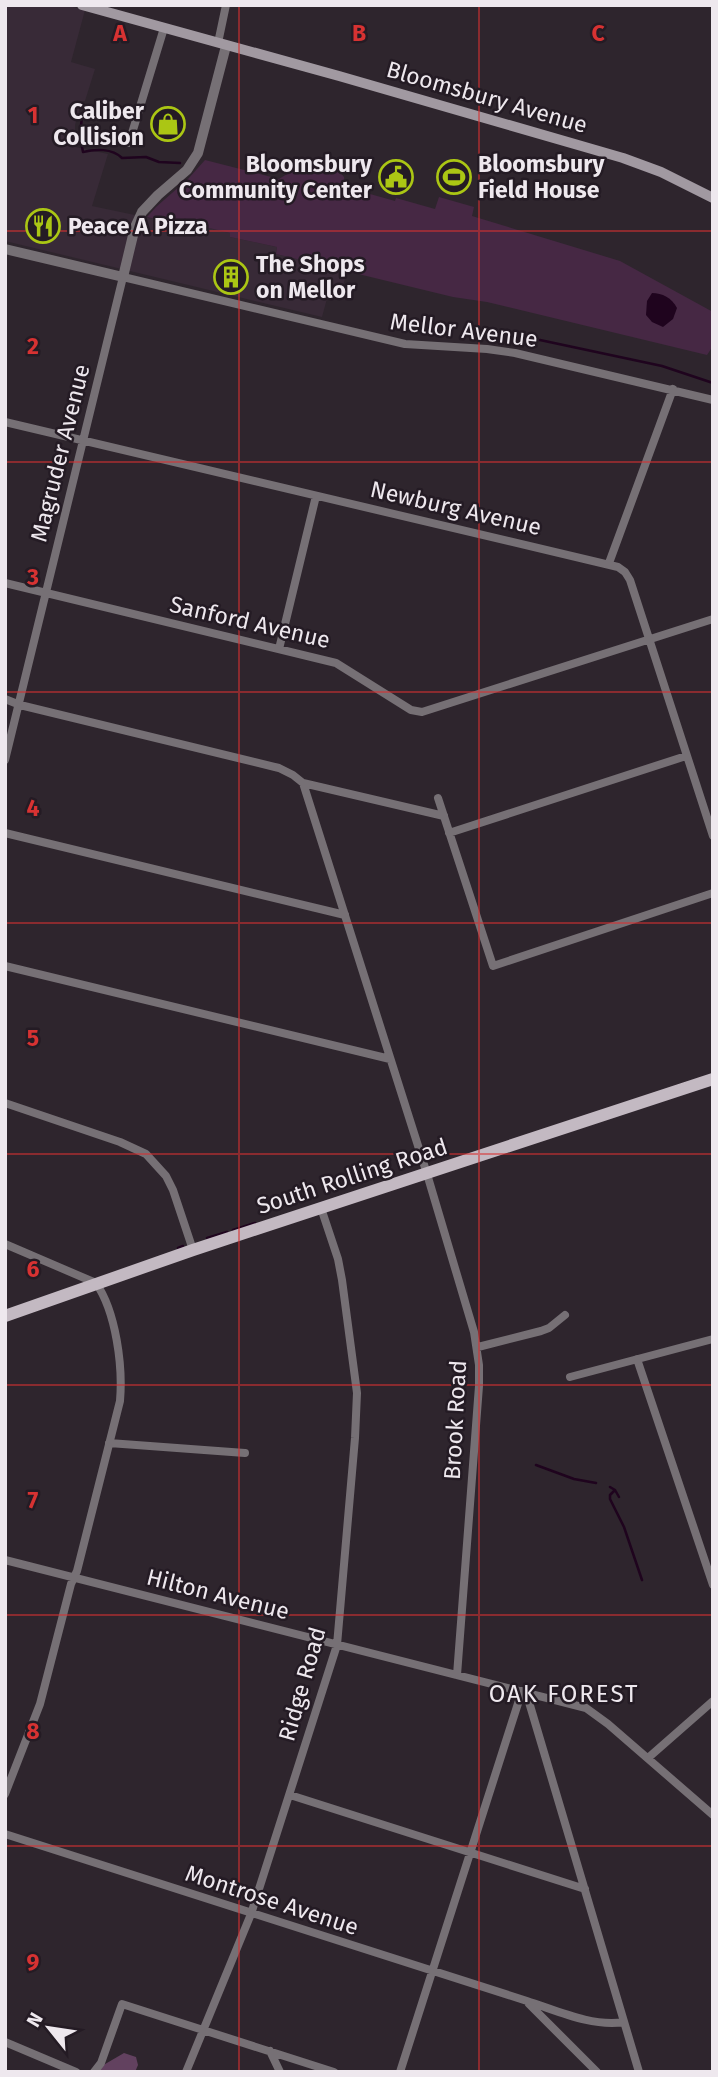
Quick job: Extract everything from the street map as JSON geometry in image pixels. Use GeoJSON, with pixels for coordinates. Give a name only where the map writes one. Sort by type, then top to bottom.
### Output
{"type":"FeatureCollection","features":[{"type":"Feature","properties":{"kind":"main road","name":"Bloomsbury Avenue"},"geometry":{"type":"LineString","coordinates":[[82,5],[645,165],[677,178],[713,198]]}},
{"type":"Feature","properties":{"kind":"main road","name":"South Rolling Road"},"geometry":{"type":"LineString","coordinates":[[5,1316],[193,1250],[713,1079]]}},
{"type":"Feature","properties":{"kind":"street"},"geometry":{"type":"LineString","coordinates":[[124,277],[135,227],[142,212],[187,170],[198,153],[222,44],[226,5]]}},
{"type":"Feature","properties":{"kind":"street"},"geometry":{"type":"LineString","coordinates":[[129,143],[164,27]]}},
{"type":"Feature","properties":{"kind":"street","name":"Mellor Avenue"},"geometry":{"type":"LineString","coordinates":[[5,249],[396,342],[515,353],[713,400]]}},
{"type":"Feature","properties":{"kind":"street","name":"Magruder Avenue"},"geometry":{"type":"LineString","coordinates":[[5,760],[124,277]]}},
{"type":"Feature","properties":{"kind":"street"},"geometry":{"type":"LineString","coordinates":[[673,389],[609,564],[625,572],[630,580],[713,836]]}},
{"type":"Feature","properties":{"kind":"street","name":"Newburg Avenue"},"geometry":{"type":"LineString","coordinates":[[5,422],[609,564]]}},
{"type":"Feature","properties":{"kind":"street"},"geometry":{"type":"LineString","coordinates":[[278,649],[316,496]]}},
{"type":"Feature","properties":{"kind":"street","name":"Sanford Avenue"},"geometry":{"type":"LineString","coordinates":[[5,583],[336,663],[411,710],[422,712],[713,620]]}},
{"type":"Feature","properties":{"kind":"street"},"geometry":{"type":"LineString","coordinates":[[5,699],[20,705],[279,768],[303,783],[444,816]]}},
{"type":"Feature","properties":{"kind":"street"},"geometry":{"type":"LineString","coordinates":[[449,833],[686,756]]}},
{"type":"Feature","properties":{"kind":"street","name":"Brook Road"},"geometry":{"type":"LineString","coordinates":[[303,783],[427,1174],[478,1347],[479,1386],[457,1675]]}},
{"type":"Feature","properties":{"kind":"street"},"geometry":{"type":"LineString","coordinates":[[438,798],[493,966],[713,893]]}},
{"type":"Feature","properties":{"kind":"street"},"geometry":{"type":"LineString","coordinates":[[5,833],[345,915]]}},
{"type":"Feature","properties":{"kind":"street"},"geometry":{"type":"LineString","coordinates":[[5,967],[390,1059]]}},
{"type":"Feature","properties":{"kind":"street"},"geometry":{"type":"LineString","coordinates":[[5,1103],[120,1142],[146,1154],[170,1183],[193,1250]]}},
{"type":"Feature","properties":{"kind":"street","name":"Ridge Road"},"geometry":{"type":"LineString","coordinates":[[186,2072],[251,1914],[337,1645],[357,1393],[338,1259],[321,1208]]}},
{"type":"Feature","properties":{"kind":"street"},"geometry":{"type":"LineString","coordinates":[[5,1244],[96,1283],[116,1334],[122,1381],[120,1401],[40,1704],[5,1794]]}},
{"type":"Feature","properties":{"kind":"street"},"geometry":{"type":"LineString","coordinates":[[478,1347],[541,1331],[565,1315]]}},
{"type":"Feature","properties":{"kind":"street"},"geometry":{"type":"LineString","coordinates":[[570,1377],[713,1339]]}},
{"type":"Feature","properties":{"kind":"street"},"geometry":{"type":"LineString","coordinates":[[637,1359],[713,1585]]}},
{"type":"Feature","properties":{"kind":"street"},"geometry":{"type":"LineString","coordinates":[[109,1443],[245,1453]]}},
{"type":"Feature","properties":{"kind":"street","name":"Hilton Avenue"},"geometry":{"type":"LineString","coordinates":[[5,1560],[586,1708],[713,1815]]}},
{"type":"Feature","properties":{"kind":"street"},"geometry":{"type":"LineString","coordinates":[[400,2072],[524,1692]]}},
{"type":"Feature","properties":{"kind":"street"},"geometry":{"type":"LineString","coordinates":[[524,1692],[639,2072]]}},
{"type":"Feature","properties":{"kind":"street"},"geometry":{"type":"LineString","coordinates":[[648,1758],[713,1702]]}},
{"type":"Feature","properties":{"kind":"street"},"geometry":{"type":"LineString","coordinates":[[290,1795],[585,1889]]}},
{"type":"Feature","properties":{"kind":"street","name":"Montrose Avenue"},"geometry":{"type":"LineString","coordinates":[[5,1834],[597,2023],[624,2022]]}},
{"type":"Feature","properties":{"kind":"street","name":"Montrose Avenue"},"geometry":{"type":"LineString","coordinates":[[527,2001],[597,2072]]}},
{"type":"Feature","properties":{"kind":"street"},"geometry":{"type":"LineString","coordinates":[[94,2072],[101,2063],[122,2004],[334,2072]]}},
{"type":"Feature","properties":{"kind":"street"},"geometry":{"type":"LineString","coordinates":[[5,2042],[76,2072]]}},
{"type":"Feature","properties":{"kind":"street"},"geometry":{"type":"LineString","coordinates":[[270,2051],[280,2072]]}},
{"type":"Feature","properties":{"kind":"shaded area"},"geometry":{"type":"Polygon","coordinates":[[[5,5],[65,5],[85,10],[71,62],[95,69],[75,125],[75,147],[108,154],[92,206],[230,233],[230,237],[277,247],[276,254],[347,271],[340,298],[328,295],[322,317],[5,241],[5,5]]]}},
{"type":"Feature","properties":{"kind":"shaded area"},"geometry":{"type":"Polygon","coordinates":[[[294,159],[338,170],[344,177],[345,187],[435,209],[439,197],[474,207],[472,216],[620,261],[713,312],[713,346],[707,355],[276,254],[277,247],[230,237],[230,233],[188,223],[187,227],[147,217],[205,160],[279,179],[287,174],[294,159]]]}},
{"type":"Feature","properties":{"kind":"shaded area"},"geometry":{"type":"Polygon","coordinates":[[[652,293],[666,297],[677,308],[673,319],[663,327],[652,322],[646,315],[647,301],[652,293]]]}},
{"type":"Feature","properties":{"kind":"shaded area"},"geometry":{"type":"Polygon","coordinates":[[[124,2053],[136,2057],[138,2065],[135,2072],[99,2072],[100,2067],[124,2053]]]}},
{"type":"Feature","properties":{"kind":"waterway"},"geometry":{"type":"LineString","coordinates":[[82,116],[80,136],[83,152],[103,150],[122,158],[146,157],[159,162],[180,163]]}},
{"type":"Feature","properties":{"kind":"waterway"},"geometry":{"type":"LineString","coordinates":[[540,340],[662,366],[713,383]]}},
{"type":"Feature","properties":{"kind":"waterway"},"geometry":{"type":"LineString","coordinates":[[233,1230],[255,1223]]}},
{"type":"Feature","properties":{"kind":"waterway"},"geometry":{"type":"LineString","coordinates":[[207,1238],[227,1232]]}},
{"type":"Feature","properties":{"kind":"waterway"},"geometry":{"type":"LineString","coordinates":[[178,1248],[183,1246]]}},
{"type":"Feature","properties":{"kind":"waterway"},"geometry":{"type":"LineString","coordinates":[[536,1465],[574,1479],[596,1483]]}},
{"type":"Feature","properties":{"kind":"waterway"},"geometry":{"type":"LineString","coordinates":[[610,1487],[619,1497]]}},
{"type":"Feature","properties":{"kind":"waterway"},"geometry":{"type":"LineString","coordinates":[[615,1490],[610,1499],[624,1527],[642,1580]]}},
{"type":"Feature","properties":{"kind":"place","name":"Caliber Collision"},"geometry":{"type":"Point","coordinates":[168,124]}},
{"type":"Feature","properties":{"kind":"place","name":"Bloomsbury Community Center"},"geometry":{"type":"Point","coordinates":[396,177]}},
{"type":"Feature","properties":{"kind":"place","name":"Bloomsbury Field House"},"geometry":{"type":"Point","coordinates":[454,177]}},
{"type":"Feature","properties":{"kind":"place","name":"Peace A Pizza"},"geometry":{"type":"Point","coordinates":[43,226]}},
{"type":"Feature","properties":{"kind":"place","name":"The Shops on Mellor"},"geometry":{"type":"Point","coordinates":[231,277]}},
{"type":"Feature","properties":{"kind":"district","name":"OAK FOREST"},"geometry":{"type":"Point","coordinates":[564,1694]}}]}
